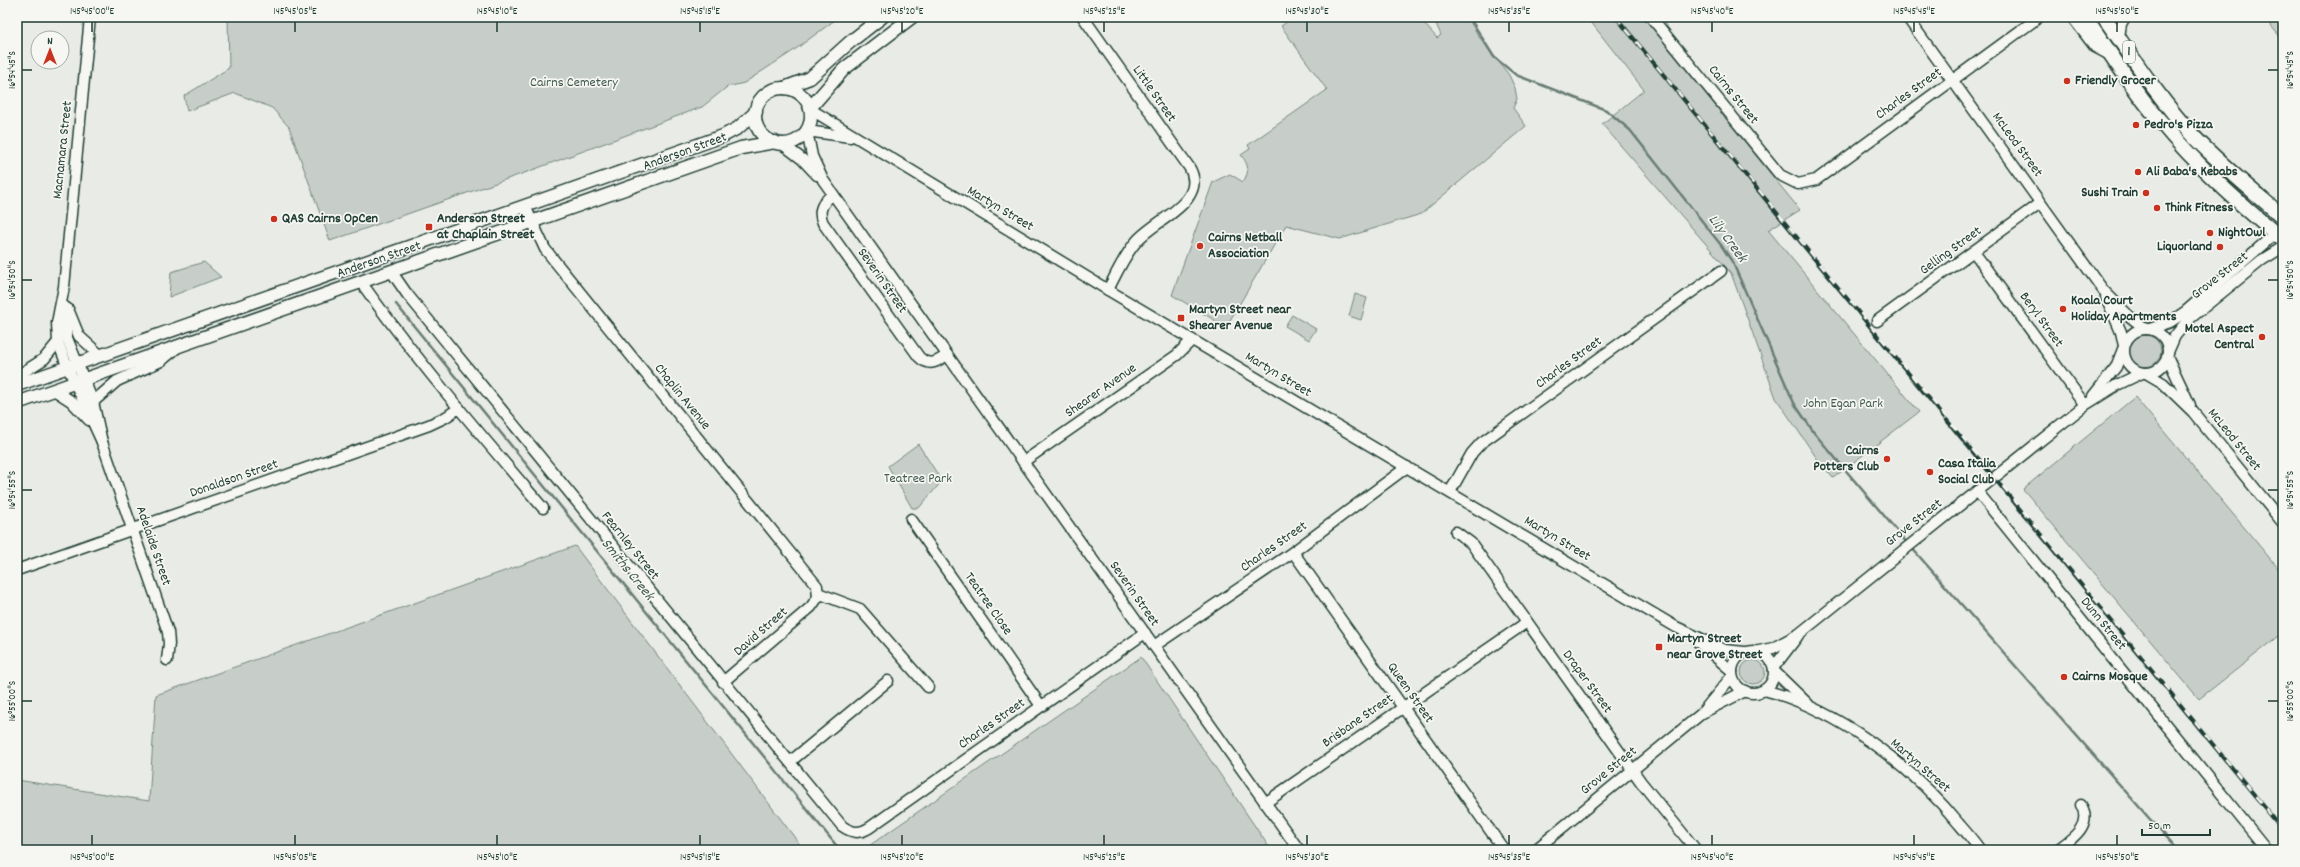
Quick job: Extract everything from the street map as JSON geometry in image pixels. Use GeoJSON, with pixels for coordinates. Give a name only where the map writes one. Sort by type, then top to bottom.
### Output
{"type":"FeatureCollection","features":[{"type":"Feature","properties":{"kind":"highway","name":"1"},"geometry":{"type":"LineString","coordinates":[[2085,17],[2146,105],[2192,158],[2281,233]]}},
{"type":"Feature","properties":{"kind":"highway","name":"1"},"geometry":{"type":"LineString","coordinates":[[2104,17],[2154,87],[2194,136],[2218,160],[2283,217]]}},
{"type":"Feature","properties":{"kind":"main road"},"geometry":{"type":"LineString","coordinates":[[784,88],[798,92],[806,99],[810,109],[811,120],[807,131],[796,141],[778,143],[764,136],[759,129],[756,112],[759,102],[766,94],[774,89],[784,88],[810,78],[850,42],[882,17]]}},
{"type":"Feature","properties":{"kind":"main road"},"geometry":{"type":"LineString","coordinates":[[810,109],[844,69],[912,17]]}},
{"type":"Feature","properties":{"kind":"main road","name":"Anderson Street"},"geometry":{"type":"LineString","coordinates":[[17,385],[724,136],[738,128],[756,112]]}},
{"type":"Feature","properties":{"kind":"main road","name":"Anderson Street"},"geometry":{"type":"LineString","coordinates":[[17,403],[749,145],[778,143]]}},
{"type":"Feature","properties":{"kind":"street","name":"Macnamara Street"},"geometry":{"type":"LineString","coordinates":[[80,382],[73,366],[58,342],[57,323],[64,287],[90,17]]}},
{"type":"Feature","properties":{"kind":"street","name":"Little Street"},"geometry":{"type":"LineString","coordinates":[[1083,17],[1188,167],[1193,177],[1192,190],[1185,202],[1144,232],[1136,241],[1108,290]]}},
{"type":"Feature","properties":{"kind":"street","name":"Cairns Street"},"geometry":{"type":"LineString","coordinates":[[1651,17],[1780,175],[1798,184]]}},
{"type":"Feature","properties":{"kind":"street","name":"McLeod Street"},"geometry":{"type":"LineString","coordinates":[[1907,17],[2103,290],[2130,317],[2148,329]]}},
{"type":"Feature","properties":{"kind":"street","name":"Charles Street"},"geometry":{"type":"LineString","coordinates":[[1798,184],[1816,180],[2037,19],[2046,17]]}},
{"type":"Feature","properties":{"kind":"street"},"geometry":{"type":"LineString","coordinates":[[2072,17],[2095,47],[2114,57]]}},
{"type":"Feature","properties":{"kind":"street"},"geometry":{"type":"LineString","coordinates":[[2119,38],[2121,24],[2125,17]]}},
{"type":"Feature","properties":{"kind":"street","name":"Martyn Street"},"geometry":{"type":"LineString","coordinates":[[810,109],[1108,290],[1687,633],[1725,650],[1744,652]]}},
{"type":"Feature","properties":{"kind":"street","name":"Martyn Street"},"geometry":{"type":"LineString","coordinates":[[807,131],[856,138]]}},
{"type":"Feature","properties":{"kind":"street","name":"Severin Street"},"geometry":{"type":"LineString","coordinates":[[807,131],[812,156],[823,180]]}},
{"type":"Feature","properties":{"kind":"street","name":"Severin Street"},"geometry":{"type":"LineString","coordinates":[[778,143],[802,159],[823,180],[1299,850]]}},
{"type":"Feature","properties":{"kind":"street","name":"Severin Street"},"geometry":{"type":"LineString","coordinates":[[833,194],[826,200],[821,209],[820,215],[823,223],[919,357],[924,362],[934,363],[947,355]]}},
{"type":"Feature","properties":{"kind":"street","name":"Gelling Street"},"geometry":{"type":"LineString","coordinates":[[1877,321],[2040,203]]}},
{"type":"Feature","properties":{"kind":"street","name":"Chaplin Avenue"},"geometry":{"type":"LineString","coordinates":[[525,206],[531,222],[545,249],[815,582],[817,598]]}},
{"type":"Feature","properties":{"kind":"street","name":"Grove Street"},"geometry":{"type":"LineString","coordinates":[[2148,329],[2170,322],[2185,312],[2281,233]]}},
{"type":"Feature","properties":{"kind":"street","name":"Grove Street"},"geometry":{"type":"LineString","coordinates":[[2168,354],[2175,336],[2188,320],[2262,260],[2283,247]]}},
{"type":"Feature","properties":{"kind":"street","name":"Beryl Street"},"geometry":{"type":"LineString","coordinates":[[1974,252],[2085,405]]}},
{"type":"Feature","properties":{"kind":"street","name":"Fearnley Street"},"geometry":{"type":"LineString","coordinates":[[391,271],[723,682],[791,761],[842,826],[854,832]]}},
{"type":"Feature","properties":{"kind":"street","name":"Charles Street"},"geometry":{"type":"LineString","coordinates":[[1450,492],[1472,453],[1481,443],[1721,271]]}},
{"type":"Feature","properties":{"kind":"street"},"geometry":{"type":"LineString","coordinates":[[361,282],[458,408],[543,508]]}},
{"type":"Feature","properties":{"kind":"street","name":"Macnamara Street"},"geometry":{"type":"LineString","coordinates":[[64,287],[66,304],[64,319],[73,366]]}},
{"type":"Feature","properties":{"kind":"street","name":"McLeod Street"},"geometry":{"type":"LineString","coordinates":[[2103,290],[2118,322],[2124,347]]}},
{"type":"Feature","properties":{"kind":"street"},"geometry":{"type":"LineString","coordinates":[[66,304],[79,336],[100,355]]}},
{"type":"Feature","properties":{"kind":"street"},"geometry":{"type":"LineString","coordinates":[[2148,329],[2157,332],[2164,339],[2168,354],[2160,368],[2144,373],[2129,366],[2124,357],[2124,347],[2132,333],[2148,329]]}},
{"type":"Feature","properties":{"kind":"street","name":"Shearer Avenue"},"geometry":{"type":"LineString","coordinates":[[1023,462],[1177,355],[1192,340]]}},
{"type":"Feature","properties":{"kind":"street"},"geometry":{"type":"LineString","coordinates":[[17,376],[44,360],[58,342]]}},
{"type":"Feature","properties":{"kind":"street"},"geometry":{"type":"LineString","coordinates":[[93,402],[117,381],[161,361],[179,346]]}},
{"type":"Feature","properties":{"kind":"street","name":"Grove Street"},"geometry":{"type":"LineString","coordinates":[[2085,405],[2112,374],[2124,347]]}},
{"type":"Feature","properties":{"kind":"street","name":"McLeod Street"},"geometry":{"type":"LineString","coordinates":[[2168,354],[2193,412]]}},
{"type":"Feature","properties":{"kind":"street","name":"McLeod Street"},"geometry":{"type":"LineString","coordinates":[[2144,373],[2163,383],[2193,412],[2283,523]]}},
{"type":"Feature","properties":{"kind":"street","name":"Grove Street"},"geometry":{"type":"LineString","coordinates":[[1759,651],[1773,648],[1799,634],[1914,540],[2085,405],[2117,385],[2144,373]]}},
{"type":"Feature","properties":{"kind":"street","name":"Adelaide Street"},"geometry":{"type":"LineString","coordinates":[[80,382],[93,402],[102,442]]}},
{"type":"Feature","properties":{"kind":"street","name":"Adelaide Street"},"geometry":{"type":"LineString","coordinates":[[80,382],[168,632],[168,660]]}},
{"type":"Feature","properties":{"kind":"street","name":"Adelaide Street"},"geometry":{"type":"LineString","coordinates":[[54,390],[71,401],[94,424]]}},
{"type":"Feature","properties":{"kind":"street","name":"Donaldson Street"},"geometry":{"type":"LineString","coordinates":[[17,570],[429,425],[446,417],[458,408]]}},
{"type":"Feature","properties":{"kind":"street","name":"Charles Street"},"geometry":{"type":"LineString","coordinates":[[1154,646],[1293,552],[1407,467]]}},
{"type":"Feature","properties":{"kind":"street","name":"Dunn Street"},"geometry":{"type":"LineString","coordinates":[[1977,491],[2267,850]]}},
{"type":"Feature","properties":{"kind":"street","name":"Teatree Close"},"geometry":{"type":"LineString","coordinates":[[911,519],[1042,706]]}},
{"type":"Feature","properties":{"kind":"street","name":"Draper Street"},"geometry":{"type":"LineString","coordinates":[[1456,532],[1470,543],[1633,770],[1696,850]]}},
{"type":"Feature","properties":{"kind":"street","name":"Queen Street"},"geometry":{"type":"LineString","coordinates":[[1293,552],[1504,850]]}},
{"type":"Feature","properties":{"kind":"street"},"geometry":{"type":"LineString","coordinates":[[817,598],[860,609],[928,687]]}},
{"type":"Feature","properties":{"kind":"street","name":"David Street"},"geometry":{"type":"LineString","coordinates":[[723,682],[817,598]]}},
{"type":"Feature","properties":{"kind":"street","name":"Brisbane Street"},"geometry":{"type":"LineString","coordinates":[[1265,803],[1527,622]]}},
{"type":"Feature","properties":{"kind":"street","name":"Charles Street"},"geometry":{"type":"LineString","coordinates":[[854,832],[860,833],[869,828],[1144,633]]}},
{"type":"Feature","properties":{"kind":"street","name":"Martyn Street"},"geometry":{"type":"LineString","coordinates":[[1687,633],[1732,673]]}},
{"type":"Feature","properties":{"kind":"street","name":"Grove Street"},"geometry":{"type":"LineString","coordinates":[[1774,669],[1799,634]]}},
{"type":"Feature","properties":{"kind":"street"},"geometry":{"type":"LineString","coordinates":[[1759,651],[1768,657],[1774,669],[1773,678],[1764,690],[1754,693],[1745,691],[1737,686],[1732,673],[1736,659],[1744,652],[1759,651]]}},
{"type":"Feature","properties":{"kind":"street","name":"Martyn Street"},"geometry":{"type":"LineString","coordinates":[[1774,669],[1809,705],[1893,758],[1938,798],[1980,850]]}},
{"type":"Feature","properties":{"kind":"street","name":"Grove Street"},"geometry":{"type":"LineString","coordinates":[[1701,714],[1732,673]]}},
{"type":"Feature","properties":{"kind":"street"},"geometry":{"type":"LineString","coordinates":[[791,761],[888,681]]}},
{"type":"Feature","properties":{"kind":"street","name":"Martyn Street"},"geometry":{"type":"LineString","coordinates":[[1764,690],[1809,705]]}},
{"type":"Feature","properties":{"kind":"street","name":"Grove Street"},"geometry":{"type":"LineString","coordinates":[[1535,850],[1701,714],[1745,691]]}},
{"type":"Feature","properties":{"kind":"street"},"geometry":{"type":"LineString","coordinates":[[2057,850],[2078,833],[2083,826],[2085,814],[2081,805]]}},
{"type":"Feature","properties":{"kind":"green space","name":"Cairns Cemetery"},"geometry":{"type":"Polygon","coordinates":[[[228,17],[839,17],[793,51],[744,83],[727,87],[702,107],[527,172],[330,241],[289,127],[272,108],[235,93],[187,111],[184,96],[229,68],[228,17]]]}},
{"type":"Feature","properties":{"kind":"green space"},"geometry":{"type":"Polygon","coordinates":[[[1294,17],[1418,17],[1437,38],[1441,35],[1433,17],[1467,17],[1480,38],[1509,75],[1515,88],[1517,99],[1513,108],[1526,126],[1421,214],[1340,239],[1286,225],[1226,327],[1172,295],[1213,182],[1230,174],[1243,182],[1247,175],[1248,168],[1241,155],[1250,149],[1248,145],[1327,90],[1281,26],[1294,17]]]}},
{"type":"Feature","properties":{"kind":"green space","name":"John Egan Park"},"geometry":{"type":"Polygon","coordinates":[[[1587,17],[1643,17],[1800,210],[1768,230],[1919,412],[1833,478],[1818,460],[1776,398],[1731,273],[1602,124],[1644,90],[1587,17]]]}},
{"type":"Feature","properties":{"kind":"green space"},"geometry":{"type":"Polygon","coordinates":[[[2263,17],[2283,17],[2283,40],[2263,17]]]}},
{"type":"Feature","properties":{"kind":"green space"},"geometry":{"type":"Polygon","coordinates":[[[204,262],[221,277],[169,297],[171,272],[204,262]]]}},
{"type":"Feature","properties":{"kind":"green space"},"geometry":{"type":"Polygon","coordinates":[[[1355,294],[1367,298],[1361,320],[1349,316],[1355,294]]]}},
{"type":"Feature","properties":{"kind":"green space"},"geometry":{"type":"Polygon","coordinates":[[[1292,315],[1316,329],[1309,340],[1285,326],[1292,315]]]}},
{"type":"Feature","properties":{"kind":"green space"},"geometry":{"type":"Polygon","coordinates":[[[2142,335],[2148,335],[2158,342],[2161,351],[2160,357],[2154,364],[2148,367],[2142,367],[2132,360],[2129,354],[2129,348],[2136,338],[2142,335]]]}},
{"type":"Feature","properties":{"kind":"green space"},"geometry":{"type":"Polygon","coordinates":[[[2135,397],[2283,574],[2283,633],[2199,699],[2023,489],[2135,397]]]}},
{"type":"Feature","properties":{"kind":"green space","name":"Teatree Park"},"geometry":{"type":"Polygon","coordinates":[[[918,444],[942,481],[919,508],[912,508],[888,466],[918,444]]]}},
{"type":"Feature","properties":{"kind":"green space"},"geometry":{"type":"Polygon","coordinates":[[[575,546],[804,850],[17,850],[17,780],[149,801],[156,695],[575,546]]]}},
{"type":"Feature","properties":{"kind":"green space"},"geometry":{"type":"Polygon","coordinates":[[[1141,657],[1271,850],[863,850],[1141,657]]]}},
{"type":"Feature","properties":{"kind":"green space"},"geometry":{"type":"Polygon","coordinates":[[[1753,660],[1758,661],[1764,667],[1764,677],[1758,683],[1753,684],[1748,683],[1742,677],[1741,672],[1742,667],[1748,661],[1753,660]]]}},
{"type":"Feature","properties":{"kind":"waterway","name":"Lily Creek"},"geometry":{"type":"LineString","coordinates":[[1469,17],[1494,57],[1516,75],[1606,110],[1630,130],[1721,245],[1733,263],[1794,403],[1815,434],[1908,544]]}},
{"type":"Feature","properties":{"kind":"waterway","name":"Smiths Creek"},"geometry":{"type":"LineString","coordinates":[[396,304],[840,850]]}},
{"type":"Feature","properties":{"kind":"waterway"},"geometry":{"type":"LineString","coordinates":[[1911,547],[2177,850]]}},
{"type":"Feature","properties":{"kind":"railway"},"geometry":{"type":"LineString","coordinates":[[1616,17],[2034,524],[2283,830]]}},
{"type":"Feature","properties":{"kind":"place","name":"Friendly Grocer"},"geometry":{"type":"Point","coordinates":[2067,81]}},
{"type":"Feature","properties":{"kind":"place","name":"Pedro's Pizza"},"geometry":{"type":"Point","coordinates":[2136,125]}},
{"type":"Feature","properties":{"kind":"place","name":"Ali Baba's Kebabs"},"geometry":{"type":"Point","coordinates":[2138,172]}},
{"type":"Feature","properties":{"kind":"place","name":"Sushi Train"},"geometry":{"type":"Point","coordinates":[2146,193]}},
{"type":"Feature","properties":{"kind":"place","name":"Think Fitness"},"geometry":{"type":"Point","coordinates":[2157,208]}},
{"type":"Feature","properties":{"kind":"place","name":"QAS Cairns OpCen"},"geometry":{"type":"Point","coordinates":[274,219]}},
{"type":"Feature","properties":{"kind":"place","name":"Anderson Street at Chaplain Street"},"geometry":{"type":"Point","coordinates":[429,227]}},
{"type":"Feature","properties":{"kind":"place","name":"NightOwl"},"geometry":{"type":"Point","coordinates":[2210,233]}},
{"type":"Feature","properties":{"kind":"place","name":"Cairns Netball Association"},"geometry":{"type":"Point","coordinates":[1200,246]}},
{"type":"Feature","properties":{"kind":"place","name":"Liquorland"},"geometry":{"type":"Point","coordinates":[2220,247]}},
{"type":"Feature","properties":{"kind":"place","name":"Koala Court Holiday Apartments"},"geometry":{"type":"Point","coordinates":[2063,309]}},
{"type":"Feature","properties":{"kind":"place","name":"Martyn Street near Shearer Avenue"},"geometry":{"type":"Point","coordinates":[1181,318]}},
{"type":"Feature","properties":{"kind":"place","name":"Motel Aspect Central"},"geometry":{"type":"Point","coordinates":[2262,337]}},
{"type":"Feature","properties":{"kind":"place","name":"Cairns Potters Club"},"geometry":{"type":"Point","coordinates":[1887,459]}},
{"type":"Feature","properties":{"kind":"place","name":"Casa Italia Social Club"},"geometry":{"type":"Point","coordinates":[1930,472]}},
{"type":"Feature","properties":{"kind":"place","name":"Martyn Street near Grove Street"},"geometry":{"type":"Point","coordinates":[1659,647]}},
{"type":"Feature","properties":{"kind":"place","name":"Cairns Mosque"},"geometry":{"type":"Point","coordinates":[2064,677]}}]}
